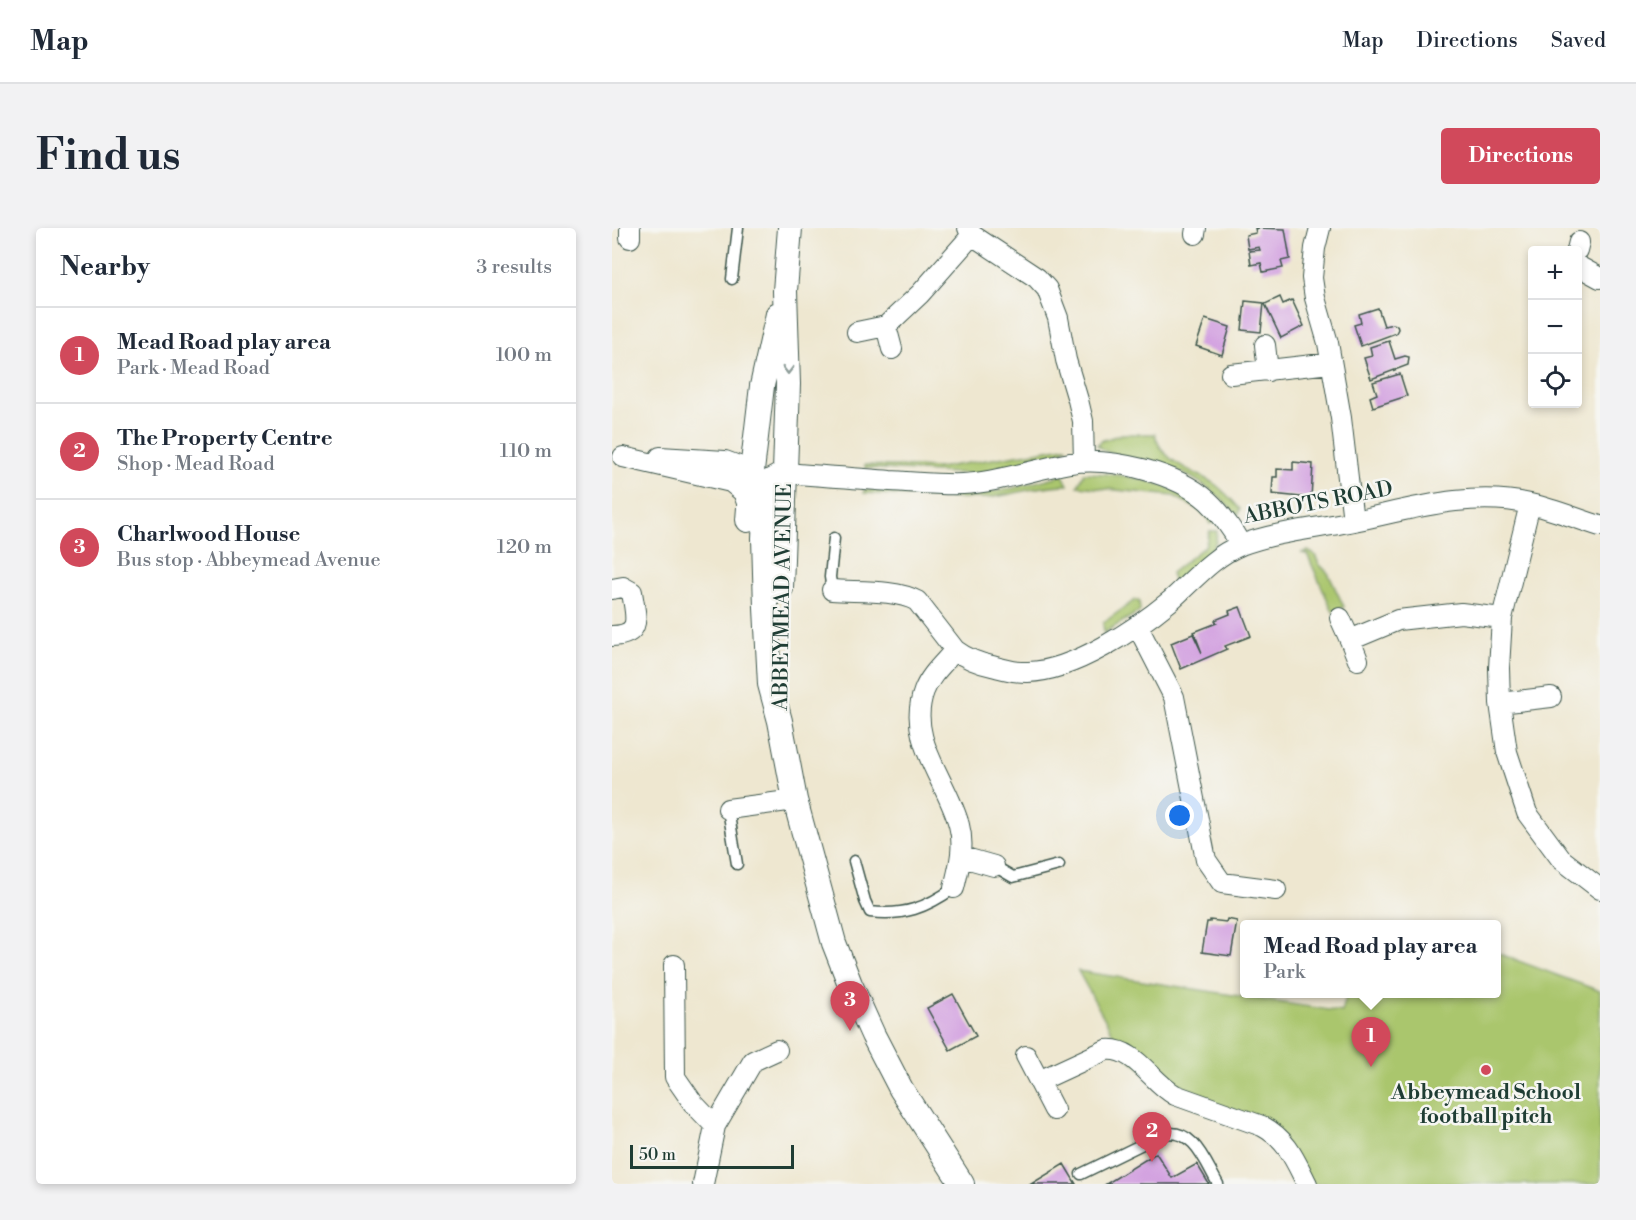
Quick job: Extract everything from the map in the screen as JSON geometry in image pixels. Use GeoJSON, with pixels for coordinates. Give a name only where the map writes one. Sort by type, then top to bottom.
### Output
{"type":"FeatureCollection","features":[{"type":"Feature","properties":{"kind":"street","name":"ABBEYMEAD AVENUE"},"geometry":{"type":"LineString","coordinates":[[790,228],[785,291],[788,384],[781,570],[780,722],[795,800],[834,944],[850,984],[901,1089],[962,1184]]}},
{"type":"Feature","properties":{"kind":"street"},"geometry":{"type":"LineString","coordinates":[[1320,228],[1312,278],[1331,363],[1353,521]]}},
{"type":"Feature","properties":{"kind":"street"},"geometry":{"type":"LineString","coordinates":[[857,332],[886,326],[920,294],[970,232],[1037,278],[1047,289],[1058,318],[1066,360],[1083,421],[1084,462]]}},
{"type":"Feature","properties":{"kind":"street"},"geometry":{"type":"LineString","coordinates":[[1582,268],[1600,278]]}},
{"type":"Feature","properties":{"kind":"street","name":"ABBEYMEAD AVENUE"},"geometry":{"type":"LineString","coordinates":[[780,722],[762,683],[754,634],[748,569],[749,508],[756,440],[768,356],[785,291]]}},
{"type":"Feature","properties":{"kind":"street"},"geometry":{"type":"LineString","coordinates":[[886,326],[892,349]]}},
{"type":"Feature","properties":{"kind":"street"},"geometry":{"type":"LineString","coordinates":[[1265,345],[1268,371]]}},
{"type":"Feature","properties":{"kind":"street"},"geometry":{"type":"LineString","coordinates":[[1231,374],[1331,363]]}},
{"type":"Feature","properties":{"kind":"street"},"geometry":{"type":"LineString","coordinates":[[724,470],[745,456],[756,440]]}},
{"type":"Feature","properties":{"kind":"street"},"geometry":{"type":"LineString","coordinates":[[617,457],[656,457],[724,470],[785,473]]}},
{"type":"Feature","properties":{"kind":"street","name":"ABBOTS ROAD"},"geometry":{"type":"LineString","coordinates":[[785,473],[961,484],[1001,480],[1059,465],[1084,462],[1108,463],[1172,479],[1189,488],[1208,500],[1220,512],[1241,545],[1268,537],[1443,502],[1487,500],[1530,504],[1600,526]]}},
{"type":"Feature","properties":{"kind":"street"},"geometry":{"type":"LineString","coordinates":[[724,470],[743,492],[749,508]]}},
{"type":"Feature","properties":{"kind":"street"},"geometry":{"type":"LineString","coordinates":[[1530,504],[1502,618],[1499,668],[1500,703],[1507,752],[1527,813],[1561,860],[1600,889]]}},
{"type":"Feature","properties":{"kind":"street"},"geometry":{"type":"LineString","coordinates":[[832,590],[897,594],[917,602],[955,650],[976,662],[1016,672],[1041,671],[1071,662],[1138,627],[1172,599],[1215,558],[1241,545]]}},
{"type":"Feature","properties":{"kind":"street"},"geometry":{"type":"LineString","coordinates":[[612,589],[623,587],[632,592],[636,621],[634,630],[626,635],[612,636]]}},
{"type":"Feature","properties":{"kind":"street"},"geometry":{"type":"LineString","coordinates":[[1350,640],[1398,620],[1461,613],[1502,618]]}},
{"type":"Feature","properties":{"kind":"street"},"geometry":{"type":"LineString","coordinates":[[1341,618],[1358,660]]}},
{"type":"Feature","properties":{"kind":"street"},"geometry":{"type":"LineString","coordinates":[[1138,627],[1174,697],[1206,860],[1222,883],[1276,890]]}},
{"type":"Feature","properties":{"kind":"street"},"geometry":{"type":"LineString","coordinates":[[954,888],[962,857],[959,826],[944,784],[926,750],[919,721],[925,689],[933,675],[955,650]]}},
{"type":"Feature","properties":{"kind":"street"},"geometry":{"type":"LineString","coordinates":[[1500,703],[1551,697]]}},
{"type":"Feature","properties":{"kind":"street"},"geometry":{"type":"LineString","coordinates":[[728,809],[795,800]]}},
{"type":"Feature","properties":{"kind":"street"},"geometry":{"type":"LineString","coordinates":[[962,857],[994,866]]}},
{"type":"Feature","properties":{"kind":"street"},"geometry":{"type":"LineString","coordinates":[[674,965],[675,1077],[693,1103],[715,1126]]}},
{"type":"Feature","properties":{"kind":"street"},"geometry":{"type":"LineString","coordinates":[[1039,1081],[1096,1054],[1117,1049],[1128,1053],[1154,1080],[1175,1095],[1262,1126],[1275,1133],[1286,1144],[1307,1184]]}},
{"type":"Feature","properties":{"kind":"street"},"geometry":{"type":"LineString","coordinates":[[703,1184],[715,1126],[753,1061],[777,1050]]}},
{"type":"Feature","properties":{"kind":"street"},"geometry":{"type":"LineString","coordinates":[[1026,1056],[1054,1110]]}},
{"type":"Feature","properties":{"kind":"lane"},"geometry":{"type":"LineString","coordinates":[[732,279],[738,228]]}},
{"type":"Feature","properties":{"kind":"lane"},"geometry":{"type":"LineString","coordinates":[[832,590],[830,577],[834,538]]}},
{"type":"Feature","properties":{"kind":"lane"},"geometry":{"type":"LineString","coordinates":[[728,809],[737,864]]}},
{"type":"Feature","properties":{"kind":"lane"},"geometry":{"type":"LineString","coordinates":[[854,861],[870,912],[889,914],[921,908],[954,888]]}},
{"type":"Feature","properties":{"kind":"lane"},"geometry":{"type":"LineString","coordinates":[[994,866],[1013,877],[1059,865]]}},
{"type":"Feature","properties":{"kind":"lane"},"geometry":{"type":"LineString","coordinates":[[1081,1174],[1170,1132],[1187,1136],[1218,1184]]}},
{"type":"Feature","properties":{"kind":"green space"},"geometry":{"type":"Polygon","coordinates":[[[1122,434],[1155,434],[1158,444],[1171,459],[1216,485],[1240,509],[1238,515],[1210,489],[1180,472],[1158,463],[1109,453],[1097,445],[1101,441],[1122,434]]]}},
{"type":"Feature","properties":{"kind":"green space"},"geometry":{"type":"Polygon","coordinates":[[[1067,448],[1054,456],[973,474],[865,468],[865,465],[938,468],[1067,448]]]}},
{"type":"Feature","properties":{"kind":"green space"},"geometry":{"type":"Polygon","coordinates":[[[1084,473],[1119,475],[1156,483],[1189,498],[1215,521],[1210,524],[1201,511],[1174,496],[1078,486],[1084,473]]]}},
{"type":"Feature","properties":{"kind":"green space"},"geometry":{"type":"Polygon","coordinates":[[[1063,475],[1068,485],[1047,486],[985,498],[940,498],[864,493],[864,489],[973,494],[1006,490],[1063,475]]]}},
{"type":"Feature","properties":{"kind":"green space"},"geometry":{"type":"Polygon","coordinates":[[[1210,531],[1217,531],[1212,549],[1174,583],[1171,573],[1205,546],[1210,531]]]}},
{"type":"Feature","properties":{"kind":"green space"},"geometry":{"type":"Polygon","coordinates":[[[1308,551],[1315,555],[1319,564],[1328,573],[1344,607],[1333,612],[1307,554],[1301,553],[1308,551]]]}},
{"type":"Feature","properties":{"kind":"green space"},"geometry":{"type":"Polygon","coordinates":[[[1135,600],[1139,600],[1140,611],[1104,633],[1103,623],[1135,600]]]}},
{"type":"Feature","properties":{"kind":"green space"},"geometry":{"type":"Polygon","coordinates":[[[1501,954],[1600,991],[1600,1184],[1307,1184],[1286,1144],[1175,1095],[1117,1049],[1113,1034],[1078,971],[1240,996],[1240,998],[1342,1012],[1346,998],[1501,998],[1501,954]]]}},
{"type":"Feature","properties":{"kind":"building"},"geometry":{"type":"Polygon","coordinates":[[[1255,228],[1285,229],[1290,259],[1281,261],[1283,268],[1263,272],[1261,263],[1251,265],[1249,251],[1260,250],[1259,247],[1248,249],[1246,235],[1256,233],[1255,228]]]}},
{"type":"Feature","properties":{"kind":"building"},"geometry":{"type":"Polygon","coordinates":[[[1280,297],[1283,304],[1292,300],[1304,326],[1281,338],[1265,304],[1280,297]]]}},
{"type":"Feature","properties":{"kind":"building"},"geometry":{"type":"Polygon","coordinates":[[[1245,301],[1264,303],[1261,332],[1242,330],[1245,301]]]}},
{"type":"Feature","properties":{"kind":"building"},"geometry":{"type":"Polygon","coordinates":[[[1378,308],[1384,326],[1393,324],[1397,325],[1398,329],[1396,333],[1361,346],[1354,325],[1361,323],[1359,314],[1378,308]]]}},
{"type":"Feature","properties":{"kind":"building"},"geometry":{"type":"Polygon","coordinates":[[[1205,319],[1230,327],[1222,355],[1196,346],[1205,319]]]}},
{"type":"Feature","properties":{"kind":"building"},"geometry":{"type":"Polygon","coordinates":[[[1389,341],[1395,359],[1409,357],[1408,365],[1371,379],[1364,358],[1372,356],[1370,347],[1389,341]]]}},
{"type":"Feature","properties":{"kind":"building"},"geometry":{"type":"Polygon","coordinates":[[[1400,374],[1407,396],[1373,407],[1370,397],[1377,394],[1373,382],[1400,374]]]}},
{"type":"Feature","properties":{"kind":"building"},"geometry":{"type":"Polygon","coordinates":[[[1293,462],[1313,464],[1311,498],[1272,494],[1273,477],[1277,477],[1277,469],[1293,470],[1293,462]]]}},
{"type":"Feature","properties":{"kind":"building"},"geometry":{"type":"Polygon","coordinates":[[[1240,607],[1251,636],[1225,646],[1227,649],[1181,669],[1171,643],[1193,634],[1202,653],[1194,632],[1217,623],[1215,620],[1240,607]]]}},
{"type":"Feature","properties":{"kind":"building"},"geometry":{"type":"Polygon","coordinates":[[[1227,919],[1237,921],[1231,956],[1202,952],[1207,922],[1210,920],[1226,922],[1227,919]]]}},
{"type":"Feature","properties":{"kind":"building"},"geometry":{"type":"Polygon","coordinates":[[[953,994],[976,1036],[950,1050],[927,1008],[953,994]]]}},
{"type":"Feature","properties":{"kind":"building"},"geometry":{"type":"Polygon","coordinates":[[[1156,1153],[1172,1178],[1197,1164],[1209,1184],[1106,1184],[1156,1153]]]}},
{"type":"Feature","properties":{"kind":"building"},"geometry":{"type":"Polygon","coordinates":[[[1064,1164],[1076,1184],[1031,1184],[1064,1164]]]}},
{"type":"Feature","properties":{"kind":"place","name":"Charlwood House"},"geometry":{"type":"Point","coordinates":[850,1031]}},
{"type":"Feature","properties":{"kind":"place","name":"Mead Road play area"},"geometry":{"type":"Point","coordinates":[1371,1067]}},
{"type":"Feature","properties":{"kind":"place","name":"Abbeymead School football pitch"},"geometry":{"type":"Point","coordinates":[1486,1070]}},
{"type":"Feature","properties":{"kind":"place","name":"The Property Centre"},"geometry":{"type":"Point","coordinates":[1152,1162]}}]}
